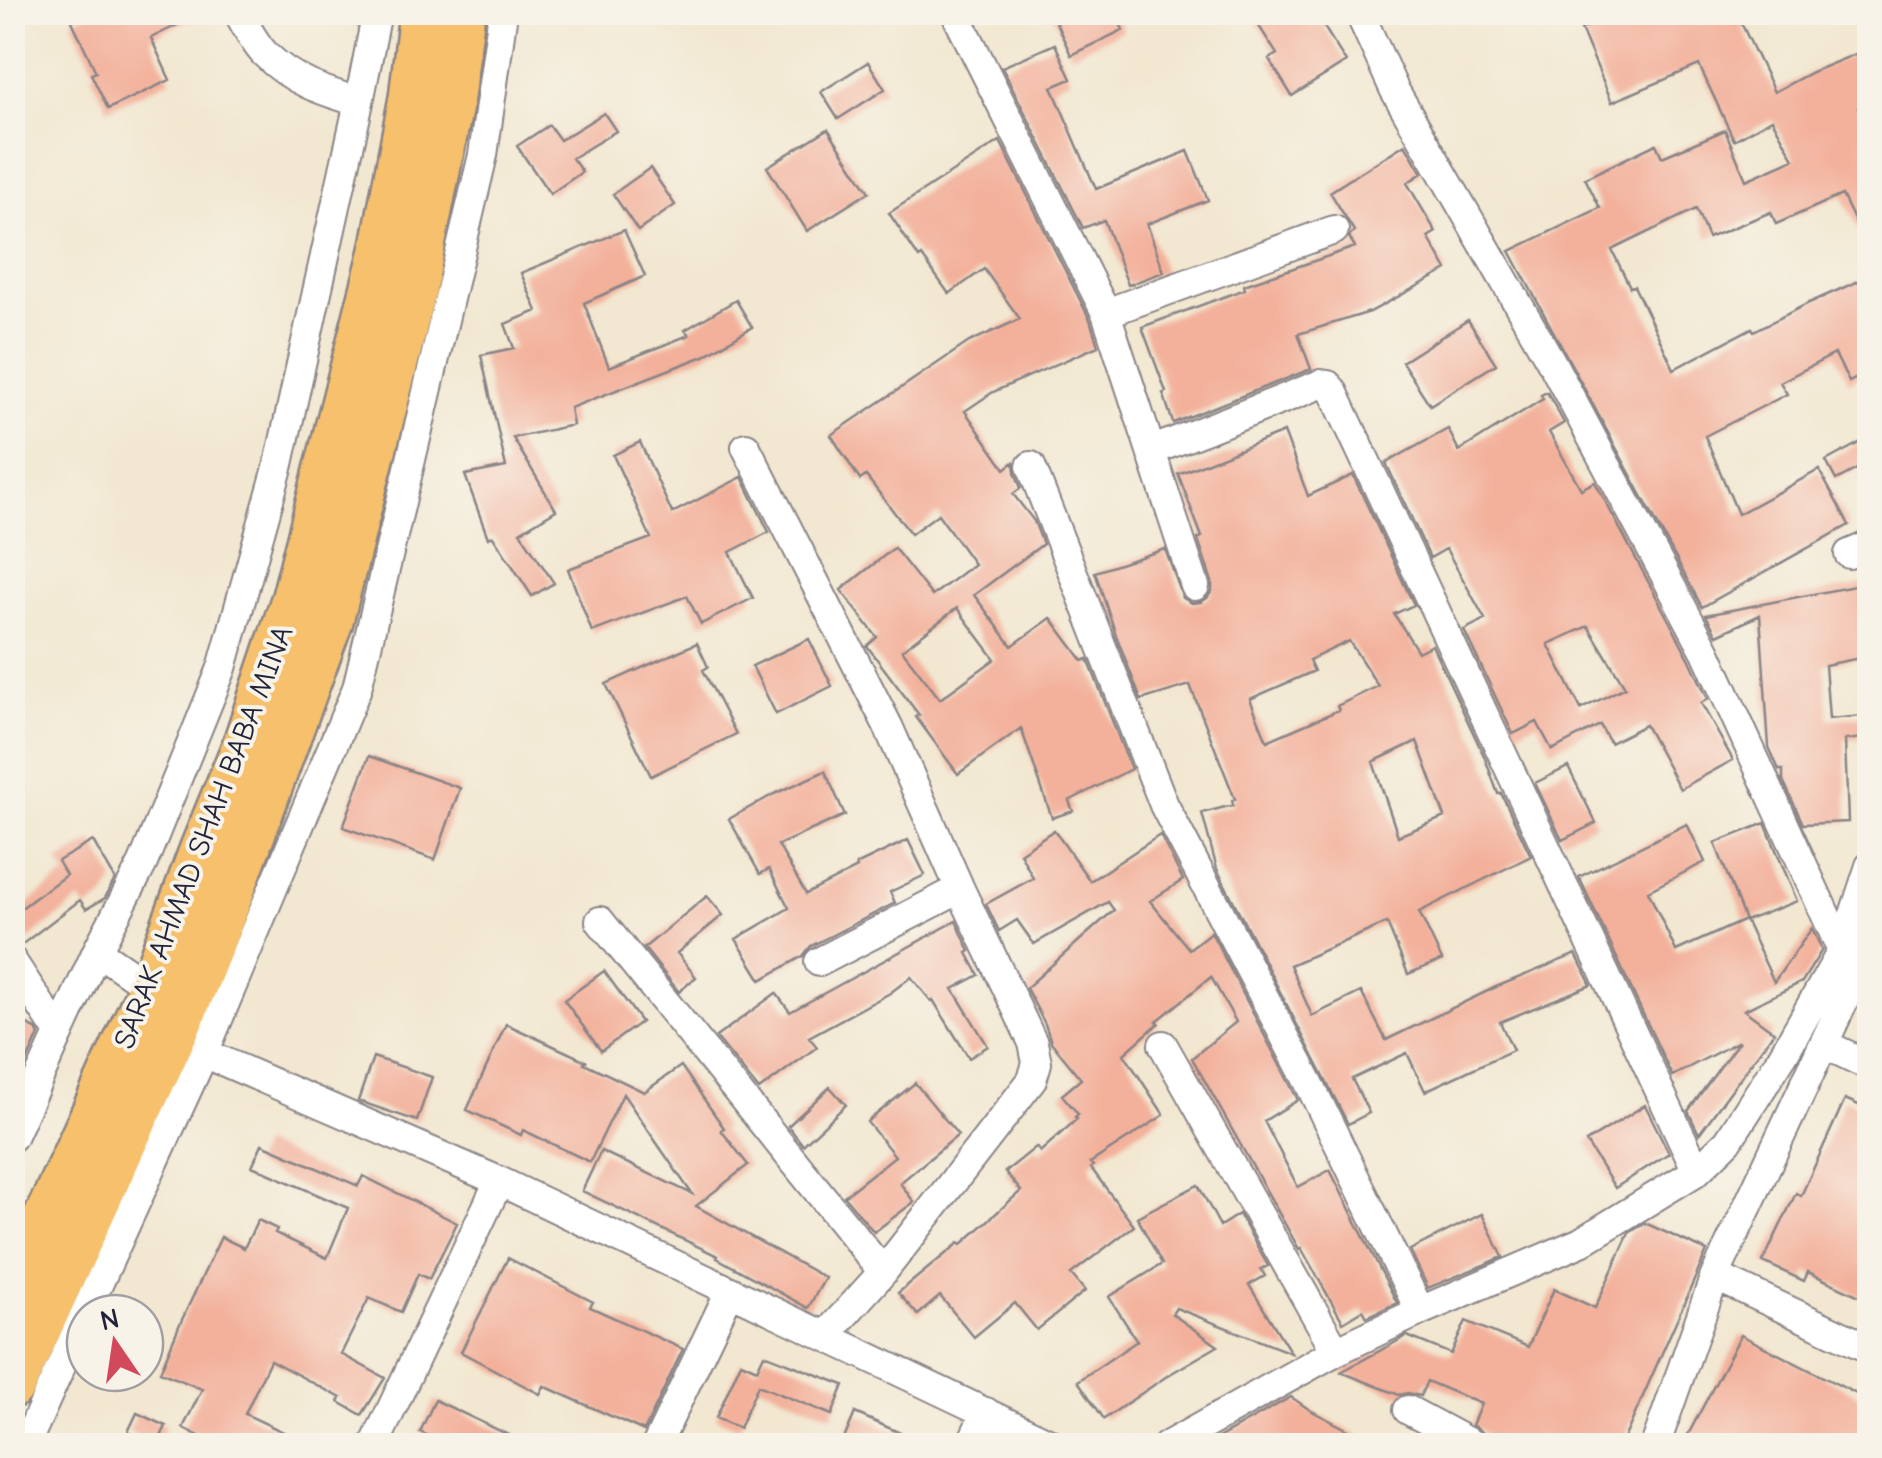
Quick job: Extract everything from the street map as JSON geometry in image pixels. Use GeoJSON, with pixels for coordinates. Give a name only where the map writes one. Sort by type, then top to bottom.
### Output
{"type":"FeatureCollection","features":[{"type":"Feature","properties":{"kind":"highway","name":"SARAK AHMAD SHAH BABA MINA"},"geometry":{"type":"LineString","coordinates":[[12,1294],[179,1020],[202,851],[244,746],[295,596],[383,251],[412,98],[422,12]]}},
{"type":"Feature","properties":{"kind":"highway"},"geometry":{"type":"LineString","coordinates":[[12,1384],[179,1020],[228,902],[330,621],[413,291],[450,105],[462,12]]}},
{"type":"Feature","properties":{"kind":"street"},"geometry":{"type":"LineString","coordinates":[[238,12],[262,52],[283,68],[312,88],[359,102]]}},
{"type":"Feature","properties":{"kind":"street"},"geometry":{"type":"LineString","coordinates":[[12,1137],[96,951],[143,863],[222,668],[279,464],[376,12]]}},
{"type":"Feature","properties":{"kind":"street"},"geometry":{"type":"LineString","coordinates":[[91,1293],[179,1020],[357,688],[483,155],[504,12]]}},
{"type":"Feature","properties":{"kind":"street"},"geometry":{"type":"LineString","coordinates":[[954,12],[1106,312],[1195,586]]}},
{"type":"Feature","properties":{"kind":"street"},"geometry":{"type":"LineString","coordinates":[[1359,12],[1394,90],[1552,363],[1706,652],[1856,948]]}},
{"type":"Feature","properties":{"kind":"street"},"geometry":{"type":"LineString","coordinates":[[1106,312],[1334,230]]}},
{"type":"Feature","properties":{"kind":"street"},"geometry":{"type":"LineString","coordinates":[[1151,451],[1321,384],[1333,390],[1696,1170]]}},
{"type":"Feature","properties":{"kind":"street"},"geometry":{"type":"LineString","coordinates":[[746,447],[888,726],[1033,1044],[1037,1063],[1032,1080],[883,1272],[826,1336]]}},
{"type":"Feature","properties":{"kind":"street"},"geometry":{"type":"LineString","coordinates":[[1031,466],[1164,805],[1308,1082],[1420,1312]]}},
{"type":"Feature","properties":{"kind":"street"},"geometry":{"type":"LineString","coordinates":[[1655,1446],[1715,1276],[1824,1044],[1856,948],[1870,866]]}},
{"type":"Feature","properties":{"kind":"street"},"geometry":{"type":"LineString","coordinates":[[818,962],[960,889]]}},
{"type":"Feature","properties":{"kind":"street"},"geometry":{"type":"LineString","coordinates":[[600,921],[883,1272]]}},
{"type":"Feature","properties":{"kind":"street"},"geometry":{"type":"LineString","coordinates":[[1168,1446],[1336,1351],[1581,1242],[1696,1170],[1728,1141],[1856,948]]}},
{"type":"Feature","properties":{"kind":"street"},"geometry":{"type":"LineString","coordinates":[[96,951],[179,1020],[499,1181],[1056,1446]]}},
{"type":"Feature","properties":{"kind":"street"},"geometry":{"type":"LineString","coordinates":[[12,961],[59,1033]]}},
{"type":"Feature","properties":{"kind":"street"},"geometry":{"type":"LineString","coordinates":[[1824,1044],[1870,1066]]}},
{"type":"Feature","properties":{"kind":"street"},"geometry":{"type":"LineString","coordinates":[[1163,1045],[1336,1351]]}},
{"type":"Feature","properties":{"kind":"street"},"geometry":{"type":"LineString","coordinates":[[374,1446],[499,1181]]}},
{"type":"Feature","properties":{"kind":"street"},"geometry":{"type":"LineString","coordinates":[[1715,1276],[1870,1349]]}},
{"type":"Feature","properties":{"kind":"street"},"geometry":{"type":"LineString","coordinates":[[656,1446],[730,1291]]}},
{"type":"Feature","properties":{"kind":"street"},"geometry":{"type":"LineString","coordinates":[[25,1446],[65,1357]]}},
{"type":"Feature","properties":{"kind":"street"},"geometry":{"type":"LineString","coordinates":[[1408,1410],[1475,1446]]}},
{"type":"Feature","properties":{"kind":"street"},"geometry":{"type":"LineString","coordinates":[[970,1446],[986,1412]]}},
{"type":"Feature","properties":{"kind":"building"},"geometry":{"type":"Polygon","coordinates":[[[90,12],[204,12],[151,38],[170,80],[108,109],[72,21],[90,12]]]}},
{"type":"Feature","properties":{"kind":"building"},"geometry":{"type":"Polygon","coordinates":[[[1051,12],[1115,12],[1123,30],[1071,55],[1051,12]]]}},
{"type":"Feature","properties":{"kind":"building"},"geometry":{"type":"Polygon","coordinates":[[[1250,12],[1309,12],[1316,25],[1321,22],[1346,62],[1292,96],[1269,59],[1277,54],[1250,12]]]}},
{"type":"Feature","properties":{"kind":"building"},"geometry":{"type":"Polygon","coordinates":[[[1619,12],[1736,12],[1774,92],[1870,48],[1870,103],[1858,108],[1870,133],[1870,253],[1842,195],[1776,224],[1771,212],[1708,238],[1696,209],[1612,250],[1674,369],[1752,328],[1754,331],[1870,276],[1870,371],[1849,382],[1835,354],[1780,382],[1787,394],[1705,436],[1738,514],[1819,470],[1849,525],[1702,607],[1510,251],[1600,208],[1585,178],[1656,144],[1662,157],[1725,130],[1746,180],[1794,159],[1772,119],[1734,140],[1699,65],[1612,102],[1581,29],[1619,12]]]}},
{"type":"Feature","properties":{"kind":"building"},"geometry":{"type":"Polygon","coordinates":[[[1055,44],[1071,79],[1052,87],[1096,189],[1188,151],[1208,200],[1147,224],[1164,272],[1128,285],[1104,220],[1083,228],[1002,67],[1055,44]]]}},
{"type":"Feature","properties":{"kind":"building"},"geometry":{"type":"Polygon","coordinates":[[[868,62],[885,89],[838,119],[821,92],[868,62]]]}},
{"type":"Feature","properties":{"kind":"building"},"geometry":{"type":"Polygon","coordinates":[[[604,113],[616,131],[572,158],[582,172],[550,194],[517,146],[549,125],[560,140],[604,113]]]}},
{"type":"Feature","properties":{"kind":"building"},"geometry":{"type":"Polygon","coordinates":[[[828,129],[869,192],[807,231],[767,167],[828,129]]]}},
{"type":"Feature","properties":{"kind":"building"},"geometry":{"type":"Polygon","coordinates":[[[1000,141],[1090,320],[1098,346],[993,392],[965,411],[1005,469],[1014,462],[1021,488],[1013,494],[1034,521],[1043,544],[974,595],[1012,646],[1051,618],[1083,661],[1088,659],[1131,769],[1069,801],[1073,811],[1052,818],[1021,728],[958,774],[867,646],[877,637],[841,590],[894,548],[932,596],[974,564],[938,514],[911,534],[866,476],[860,480],[831,435],[969,342],[1020,319],[984,269],[949,294],[889,213],[1000,141]],[[957,608],[902,650],[940,699],[995,659],[957,608]]]}},
{"type":"Feature","properties":{"kind":"building"},"geometry":{"type":"Polygon","coordinates":[[[1405,144],[1422,173],[1407,183],[1436,232],[1428,237],[1447,270],[1370,312],[1298,334],[1311,369],[1173,423],[1142,327],[1245,289],[1244,285],[1355,247],[1349,237],[1354,231],[1330,192],[1405,144]]]}},
{"type":"Feature","properties":{"kind":"building"},"geometry":{"type":"Polygon","coordinates":[[[650,168],[675,205],[638,231],[613,194],[650,168]]]}},
{"type":"Feature","properties":{"kind":"building"},"geometry":{"type":"Polygon","coordinates":[[[624,230],[645,276],[584,303],[609,367],[689,335],[685,330],[736,300],[752,327],[704,356],[570,408],[573,425],[513,438],[556,510],[520,532],[554,583],[532,596],[493,536],[488,538],[465,475],[506,467],[481,355],[514,348],[505,324],[537,311],[521,273],[624,230]]]}},
{"type":"Feature","properties":{"kind":"building"},"geometry":{"type":"Polygon","coordinates":[[[1468,320],[1496,364],[1430,405],[1402,362],[1468,320]]]}},
{"type":"Feature","properties":{"kind":"building"},"geometry":{"type":"Polygon","coordinates":[[[1547,392],[1564,423],[1549,432],[1581,489],[1595,482],[1690,660],[1708,699],[1701,703],[1733,760],[1680,789],[1645,725],[1610,743],[1600,725],[1552,750],[1537,722],[1513,734],[1464,630],[1485,619],[1446,549],[1430,558],[1386,463],[1448,429],[1459,451],[1543,399],[1541,395],[1547,392]],[[1588,626],[1548,644],[1581,709],[1625,687],[1588,626]]]}},
{"type":"Feature","properties":{"kind":"building"},"geometry":{"type":"Polygon","coordinates":[[[1284,432],[1308,496],[1353,475],[1414,605],[1394,614],[1418,652],[1432,645],[1498,794],[1501,793],[1531,856],[1419,912],[1442,960],[1408,974],[1387,923],[1290,965],[1312,1016],[1361,992],[1386,1040],[1576,954],[1591,985],[1500,1022],[1513,1050],[1425,1091],[1407,1053],[1352,1079],[1369,1113],[1348,1124],[1217,869],[1202,813],[1233,805],[1235,799],[1190,685],[1141,700],[1095,572],[1165,549],[1183,598],[1192,603],[1207,598],[1212,582],[1198,539],[1202,537],[1178,474],[1284,432]],[[1349,641],[1309,660],[1314,671],[1250,699],[1267,741],[1339,710],[1337,706],[1378,686],[1349,641]],[[1417,741],[1373,762],[1398,836],[1445,817],[1417,741]]]}},
{"type":"Feature","properties":{"kind":"building"},"geometry":{"type":"Polygon","coordinates":[[[1870,437],[1870,462],[1836,480],[1826,461],[1870,437]]]}},
{"type":"Feature","properties":{"kind":"building"},"geometry":{"type":"Polygon","coordinates":[[[640,442],[672,513],[742,477],[769,532],[730,552],[753,598],[701,624],[687,596],[592,632],[568,569],[651,538],[613,455],[640,442]]]}},
{"type":"Feature","properties":{"kind":"building"},"geometry":{"type":"Polygon","coordinates":[[[1870,583],[1870,656],[1825,665],[1829,719],[1862,716],[1864,738],[1845,740],[1848,822],[1803,824],[1783,780],[1783,770],[1779,770],[1769,747],[1760,615],[1717,635],[1706,615],[1870,583]]]}},
{"type":"Feature","properties":{"kind":"building"},"geometry":{"type":"Polygon","coordinates":[[[809,639],[832,686],[776,714],[752,666],[809,639]]]}},
{"type":"Feature","properties":{"kind":"building"},"geometry":{"type":"Polygon","coordinates":[[[697,643],[708,667],[703,670],[736,734],[651,776],[606,684],[697,643]]]}},
{"type":"Feature","properties":{"kind":"building"},"geometry":{"type":"Polygon","coordinates":[[[369,756],[460,788],[435,860],[343,827],[369,756]]]}},
{"type":"Feature","properties":{"kind":"building"},"geometry":{"type":"Polygon","coordinates":[[[1568,767],[1596,823],[1562,840],[1535,783],[1568,767]]]}},
{"type":"Feature","properties":{"kind":"building"},"geometry":{"type":"Polygon","coordinates":[[[825,771],[845,815],[778,845],[806,894],[908,840],[925,875],[890,892],[895,903],[811,946],[803,956],[761,980],[736,939],[789,908],[769,869],[760,874],[729,819],[825,771]]]}},
{"type":"Feature","properties":{"kind":"building"},"geometry":{"type":"Polygon","coordinates":[[[1765,823],[1797,901],[1745,921],[1715,843],[1765,823]]]}},
{"type":"Feature","properties":{"kind":"building"},"geometry":{"type":"Polygon","coordinates":[[[1687,824],[1705,862],[1648,891],[1676,951],[1745,920],[1774,982],[1812,928],[1822,950],[1802,982],[1744,1010],[1774,1032],[1699,1134],[1688,1111],[1739,1041],[1672,1076],[1579,877],[1687,824]]]}},
{"type":"Feature","properties":{"kind":"building"},"geometry":{"type":"Polygon","coordinates":[[[1054,830],[1090,881],[1160,835],[1183,880],[1150,901],[1189,949],[1211,932],[1298,1100],[1264,1121],[1298,1187],[1330,1170],[1397,1303],[1367,1317],[1363,1310],[1343,1322],[1299,1249],[1192,1058],[1236,1022],[1211,977],[1124,1054],[1164,1115],[1090,1163],[1134,1226],[1071,1274],[1085,1291],[1037,1330],[1015,1303],[974,1337],[940,1296],[918,1315],[898,1293],[961,1245],[1021,1191],[1005,1172],[1036,1147],[1040,1152],[1077,1119],[1078,1114],[1062,1095],[1081,1079],[1051,1042],[1026,988],[1114,910],[1108,902],[1034,944],[1017,920],[999,931],[986,904],[1033,878],[1020,853],[1054,830]]]}},
{"type":"Feature","properties":{"kind":"building"},"geometry":{"type":"Polygon","coordinates":[[[93,841],[115,879],[105,898],[86,909],[80,900],[20,946],[12,944],[12,915],[66,875],[58,861],[93,841]]]}},
{"type":"Feature","properties":{"kind":"building"},"geometry":{"type":"Polygon","coordinates":[[[707,896],[723,915],[677,953],[696,977],[679,992],[644,948],[707,896]]]}},
{"type":"Feature","properties":{"kind":"building"},"geometry":{"type":"Polygon","coordinates":[[[956,921],[979,975],[953,989],[988,1046],[969,1058],[933,1000],[911,977],[890,993],[809,1037],[817,1047],[759,1090],[716,1037],[776,993],[790,1012],[956,921]]]}},
{"type":"Feature","properties":{"kind":"building"},"geometry":{"type":"Polygon","coordinates":[[[604,971],[641,1022],[601,1051],[564,1000],[604,971]]]}},
{"type":"Feature","properties":{"kind":"building"},"geometry":{"type":"Polygon","coordinates":[[[12,1018],[36,1029],[39,1035],[12,1094],[12,1018]]]}},
{"type":"Feature","properties":{"kind":"building"},"geometry":{"type":"Polygon","coordinates":[[[506,1024],[644,1092],[681,1066],[748,1165],[696,1206],[825,1278],[808,1308],[718,1256],[582,1191],[601,1151],[692,1194],[623,1094],[590,1162],[523,1130],[521,1135],[467,1110],[506,1024]]]}},
{"type":"Feature","properties":{"kind":"building"},"geometry":{"type":"Polygon","coordinates":[[[373,1057],[432,1077],[417,1121],[358,1101],[373,1057]]]}},
{"type":"Feature","properties":{"kind":"building"},"geometry":{"type":"Polygon","coordinates":[[[915,1083],[958,1135],[900,1183],[914,1202],[874,1232],[844,1196],[895,1156],[867,1122],[915,1083]]]}},
{"type":"Feature","properties":{"kind":"building"},"geometry":{"type":"Polygon","coordinates":[[[830,1087],[846,1105],[803,1145],[788,1126],[830,1087]]]}},
{"type":"Feature","properties":{"kind":"building"},"geometry":{"type":"Polygon","coordinates":[[[1845,1099],[1870,1110],[1870,1301],[1808,1272],[1804,1281],[1763,1262],[1796,1193],[1801,1196],[1845,1099]]]}},
{"type":"Feature","properties":{"kind":"building"},"geometry":{"type":"Polygon","coordinates":[[[1645,1105],[1669,1153],[1615,1188],[1586,1142],[1645,1105]]]}},
{"type":"Feature","properties":{"kind":"building"},"geometry":{"type":"Polygon","coordinates":[[[262,1144],[358,1186],[363,1176],[457,1223],[429,1279],[418,1274],[401,1312],[369,1298],[341,1354],[385,1378],[362,1415],[339,1402],[341,1398],[270,1360],[245,1414],[313,1446],[220,1446],[183,1428],[202,1389],[165,1374],[165,1360],[221,1237],[244,1248],[258,1220],[277,1229],[275,1233],[327,1258],[348,1208],[252,1166],[262,1144]]]}},
{"type":"Feature","properties":{"kind":"building"},"geometry":{"type":"Polygon","coordinates":[[[1198,1185],[1220,1226],[1239,1214],[1268,1266],[1261,1269],[1265,1276],[1249,1285],[1291,1353],[1176,1308],[1172,1314],[1218,1346],[1104,1419],[1078,1381],[1137,1341],[1109,1297],[1162,1264],[1137,1217],[1198,1185]]]}},
{"type":"Feature","properties":{"kind":"building"},"geometry":{"type":"Polygon","coordinates":[[[1482,1214],[1503,1257],[1428,1288],[1410,1250],[1482,1214]]]}},
{"type":"Feature","properties":{"kind":"building"},"geometry":{"type":"Polygon","coordinates":[[[1645,1223],[1707,1251],[1621,1446],[1508,1446],[1472,1425],[1481,1404],[1427,1381],[1420,1396],[1399,1395],[1341,1372],[1407,1336],[1451,1354],[1466,1321],[1528,1347],[1554,1289],[1595,1308],[1629,1233],[1645,1223]]]}},
{"type":"Feature","properties":{"kind":"building"},"geometry":{"type":"Polygon","coordinates":[[[508,1258],[593,1302],[590,1307],[683,1349],[644,1431],[544,1386],[540,1394],[461,1352],[508,1258]]]}},
{"type":"Feature","properties":{"kind":"building"},"geometry":{"type":"Polygon","coordinates":[[[1741,1335],[1870,1401],[1870,1446],[1682,1446],[1741,1335]]]}},
{"type":"Feature","properties":{"kind":"building"},"geometry":{"type":"Polygon","coordinates":[[[764,1354],[844,1385],[832,1415],[758,1385],[739,1428],[716,1418],[741,1362],[757,1369],[764,1354]]]}},
{"type":"Feature","properties":{"kind":"building"},"geometry":{"type":"Polygon","coordinates":[[[1291,1397],[1310,1410],[1379,1446],[1204,1446],[1291,1397]]]}},
{"type":"Feature","properties":{"kind":"building"},"geometry":{"type":"Polygon","coordinates":[[[435,1400],[532,1446],[449,1446],[420,1432],[435,1400]]]}},
{"type":"Feature","properties":{"kind":"building"},"geometry":{"type":"Polygon","coordinates":[[[137,1413],[166,1426],[157,1445],[128,1432],[137,1413]]]}},
{"type":"Feature","properties":{"kind":"building"},"geometry":{"type":"Polygon","coordinates":[[[855,1413],[930,1446],[841,1446],[855,1413]]]}}]}
